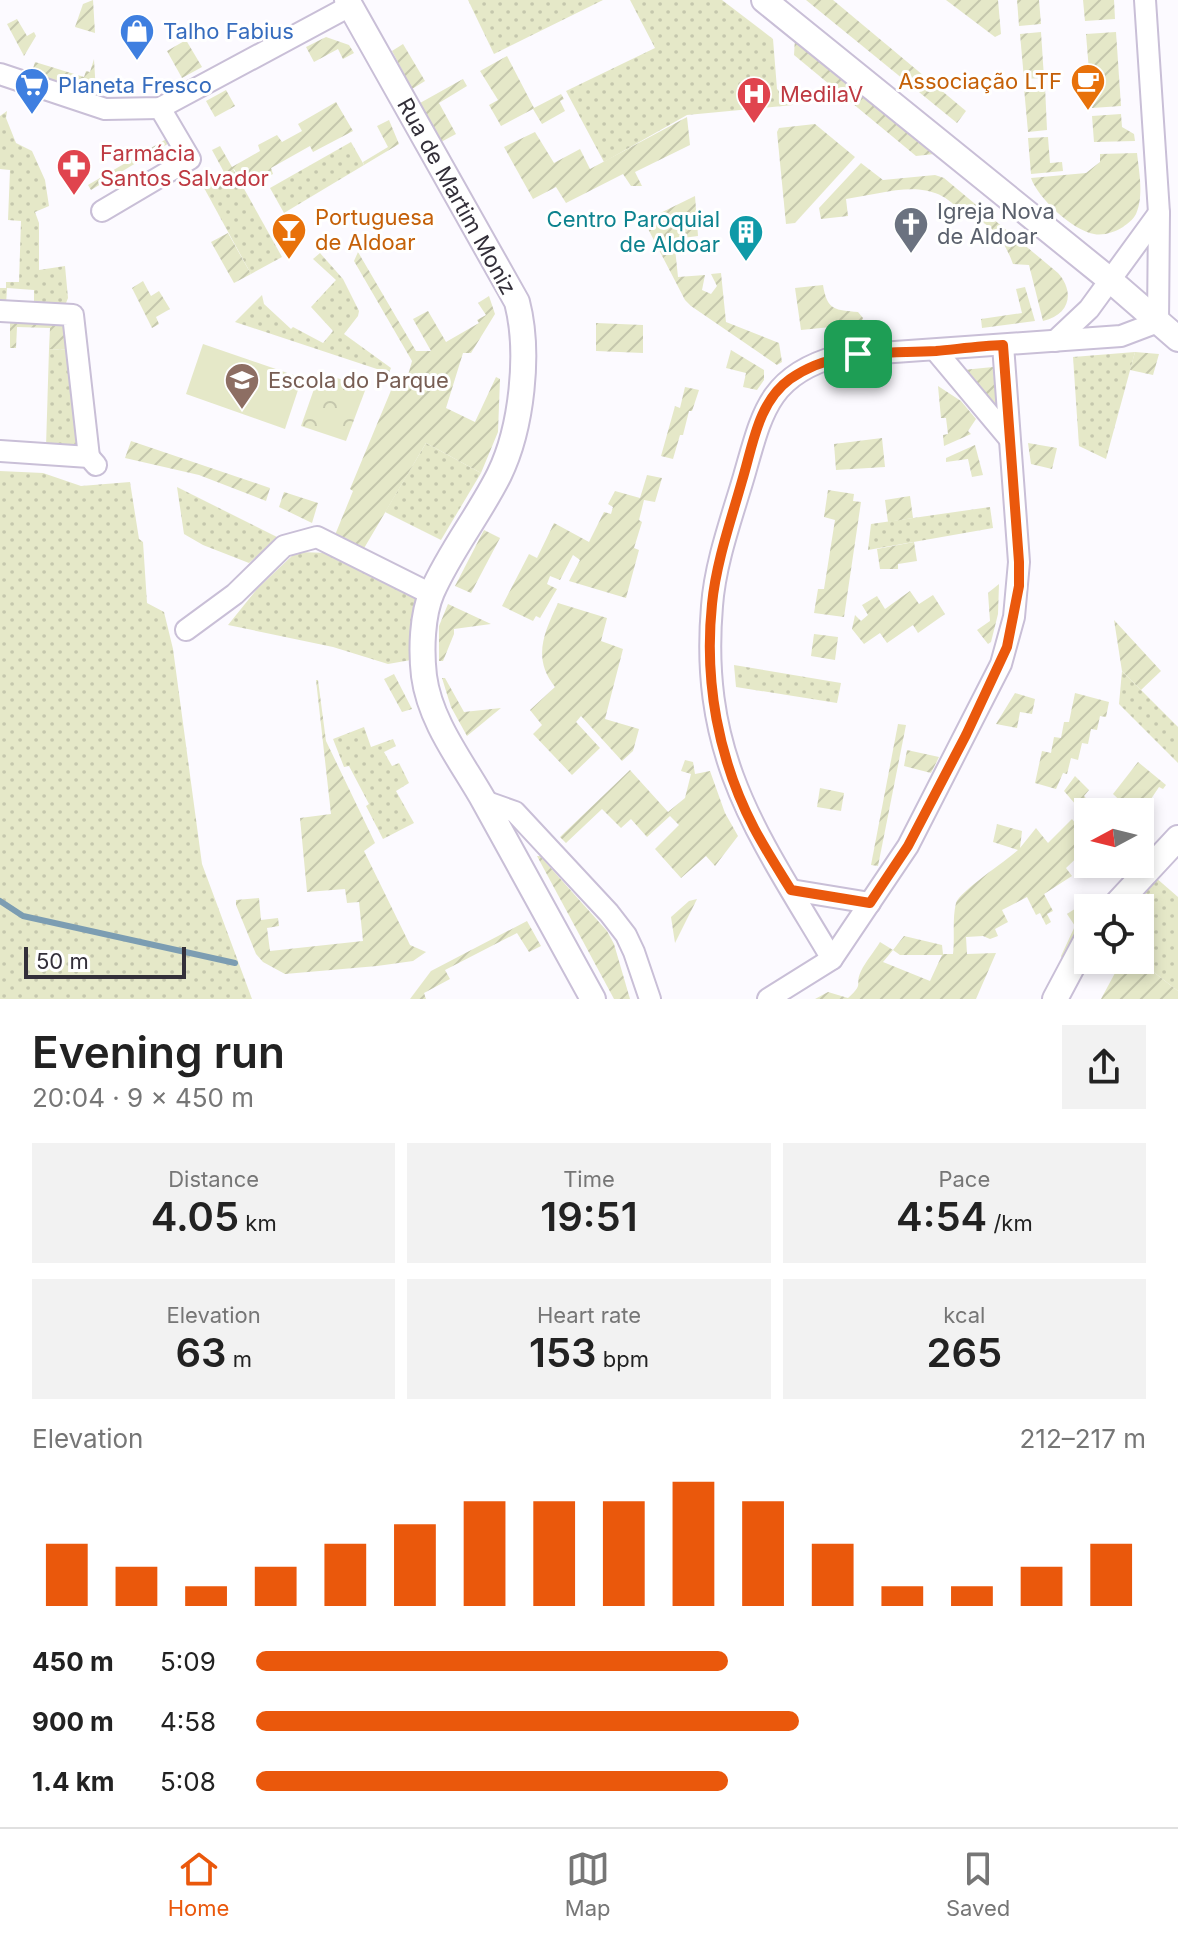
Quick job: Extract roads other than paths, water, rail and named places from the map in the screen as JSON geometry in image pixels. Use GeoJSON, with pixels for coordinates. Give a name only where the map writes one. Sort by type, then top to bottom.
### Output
{"type":"FeatureCollection","features":[{"type":"Feature","properties":{"kind":"street"},"geometry":{"type":"LineString","coordinates":[[764,0],[1110,280],[1178,339]]}},
{"type":"Feature","properties":{"kind":"street"},"geometry":{"type":"LineString","coordinates":[[1145,0],[1159,213],[1158,322]]}},
{"type":"Feature","properties":{"kind":"street"},"geometry":{"type":"LineString","coordinates":[[0,74],[105,109],[160,108],[348,3]]}},
{"type":"Feature","properties":{"kind":"street","name":"Rua de Martim Moniz"},"geometry":{"type":"LineString","coordinates":[[348,3],[517,302],[523,375],[512,437],[498,477],[431,594],[423,636],[424,677],[444,735],[593,999]]}},
{"type":"Feature","properties":{"kind":"street"},"geometry":{"type":"LineString","coordinates":[[102,211],[190,159],[160,108]]}},
{"type":"Feature","properties":{"kind":"street"},"geometry":{"type":"LineString","coordinates":[[1055,341],[1089,309],[1159,213]]}},
{"type":"Feature","properties":{"kind":"street"},"geometry":{"type":"LineString","coordinates":[[0,311],[73,315],[92,461],[0,451]]}},
{"type":"Feature","properties":{"kind":"street"},"geometry":{"type":"LineString","coordinates":[[832,959],[753,827],[735,786],[719,735],[712,696],[712,604],[758,424],[770,399],[788,380],[823,360],[838,356],[1121,336],[1158,322]]}},
{"type":"Feature","properties":{"kind":"street"},"geometry":{"type":"LineString","coordinates":[[768,999],[832,959],[908,846],[966,735],[1007,647],[1019,586],[1019,562],[1003,345]]}},
{"type":"Feature","properties":{"kind":"street"},"geometry":{"type":"LineString","coordinates":[[936,351],[1008,437]]}},
{"type":"Feature","properties":{"kind":"street"},"geometry":{"type":"LineString","coordinates":[[186,630],[235,594],[284,546],[317,537],[431,594]]}},
{"type":"Feature","properties":{"kind":"street"},"geometry":{"type":"LineString","coordinates":[[484,801],[515,812],[609,913],[626,935],[650,999]]}},
{"type":"Feature","properties":{"kind":"street"},"geometry":{"type":"LineString","coordinates":[[1126,894],[1178,838]]}},
{"type":"Feature","properties":{"kind":"street"},"geometry":{"type":"LineString","coordinates":[[791,890],[870,903]]}},
{"type":"Feature","properties":{"kind":"street"},"geometry":{"type":"LineString","coordinates":[[1055,999],[1074,963]]}},
{"type":"Feature","properties":{"kind":"waterway"},"geometry":{"type":"LineString","coordinates":[[0,901],[23,916],[235,963]]}},
{"type":"Feature","properties":{"kind":"place","name":"Talho Fabius"},"geometry":{"type":"Point","coordinates":[137,62]}},
{"type":"Feature","properties":{"kind":"place","name":"Associação LTF"},"geometry":{"type":"Point","coordinates":[1088,112]}},
{"type":"Feature","properties":{"kind":"place","name":"Planeta Fresco"},"geometry":{"type":"Point","coordinates":[32,116]}},
{"type":"Feature","properties":{"kind":"place","name":"MedilaV"},"geometry":{"type":"Point","coordinates":[754,125]}},
{"type":"Feature","properties":{"kind":"place","name":"Farmácia Santos Salvador"},"geometry":{"type":"Point","coordinates":[74,197]}},
{"type":"Feature","properties":{"kind":"place","name":"Igreja Nova de Aldoar"},"geometry":{"type":"Point","coordinates":[911,255]}},
{"type":"Feature","properties":{"kind":"place","name":"Portuguesa de Aldoar"},"geometry":{"type":"Point","coordinates":[289,261]}},
{"type":"Feature","properties":{"kind":"place","name":"Centro Paroquial de Aldoar"},"geometry":{"type":"Point","coordinates":[746,263]}},
{"type":"Feature","properties":{"kind":"place","name":"Escola do Parque"},"geometry":{"type":"Point","coordinates":[242,411]}}]}
